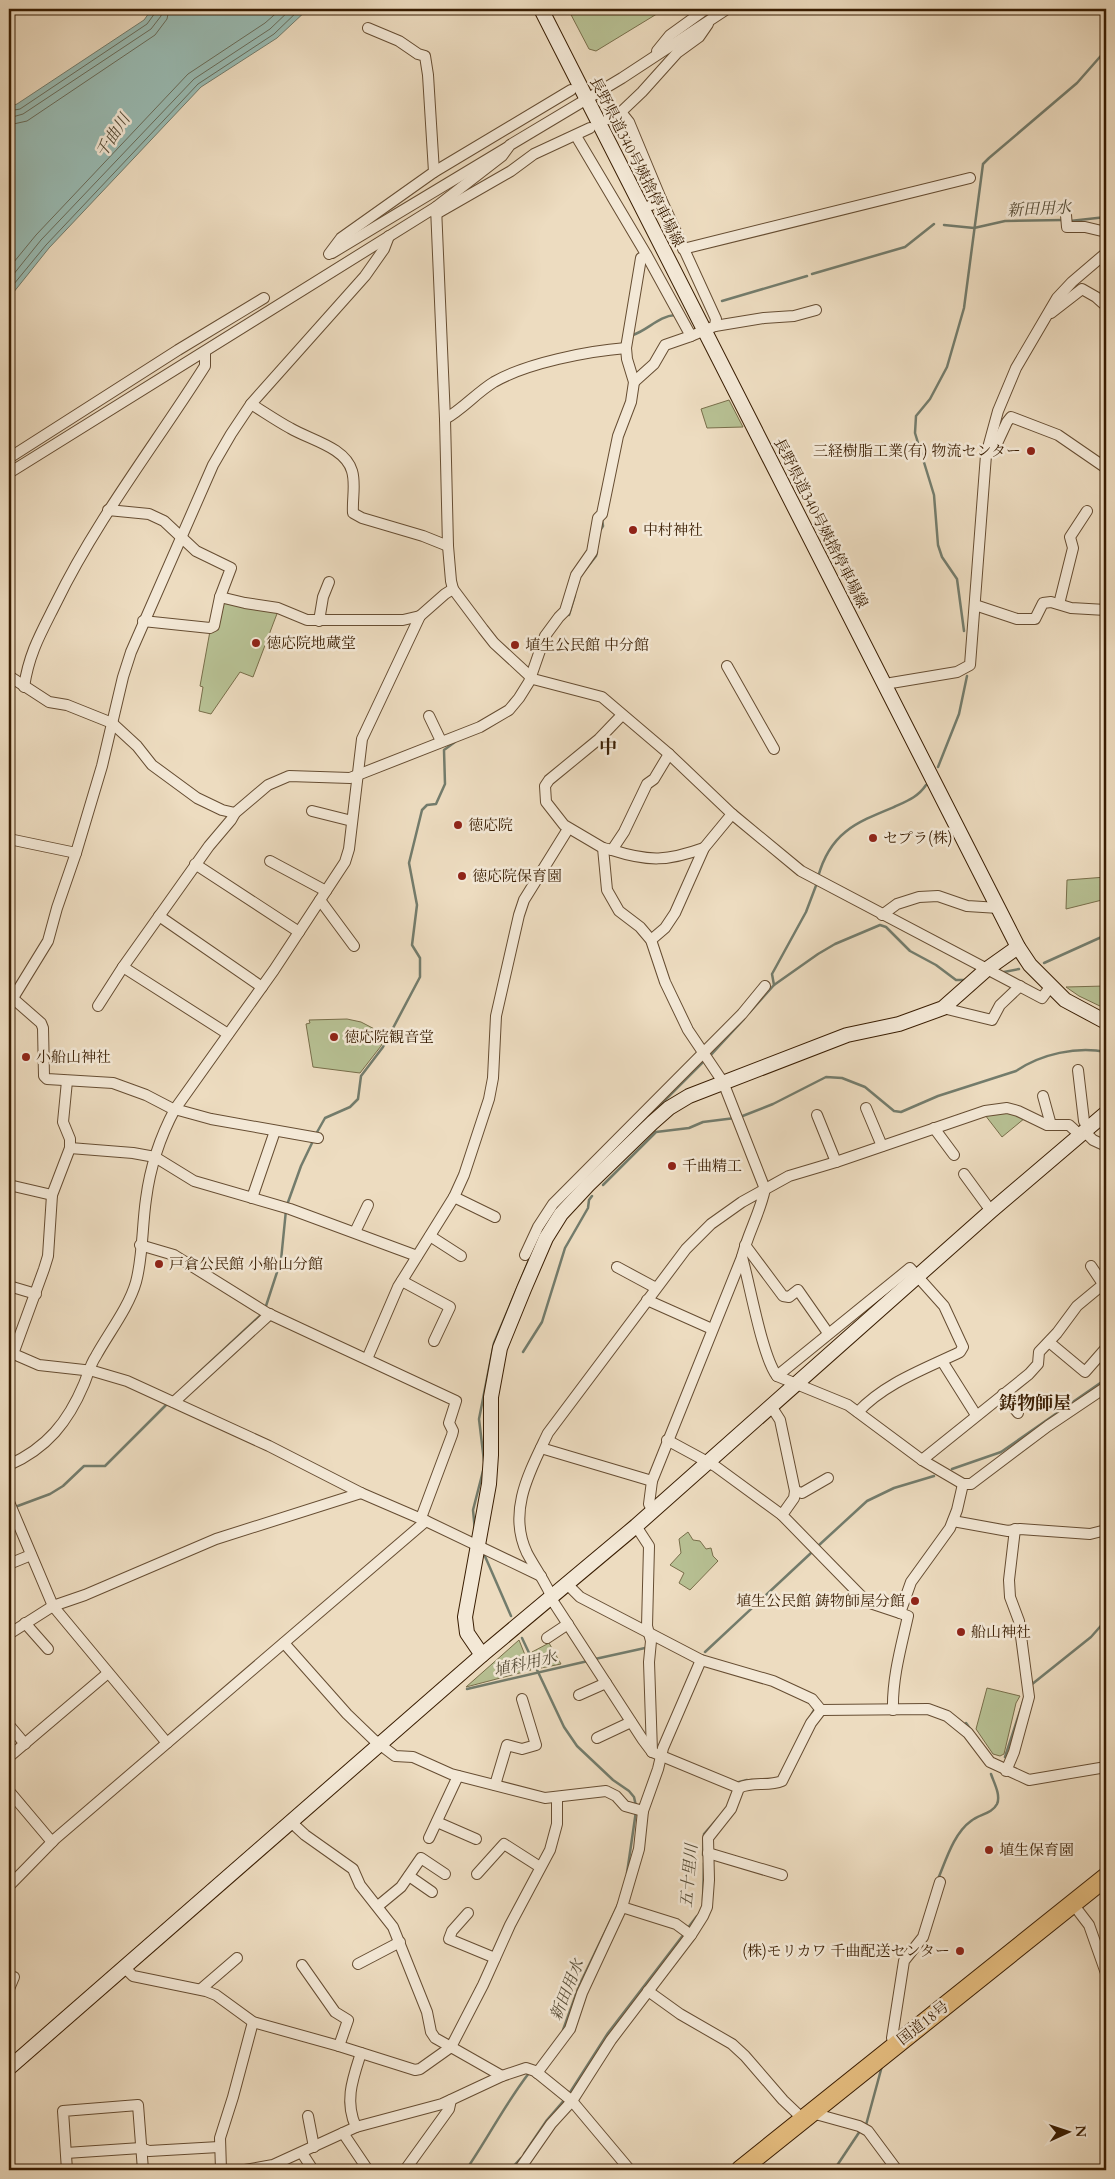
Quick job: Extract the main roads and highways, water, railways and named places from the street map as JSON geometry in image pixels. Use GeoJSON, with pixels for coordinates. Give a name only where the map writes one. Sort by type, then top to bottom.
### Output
{"type":"FeatureCollection","features":[{"type":"Feature","properties":{"kind":"highway","name":"国道18号"},"geometry":{"type":"LineString","coordinates":[[740,2170],[1106,1876]]}},
{"type":"Feature","properties":{"kind":"water","name":"千曲川"},"geometry":{"type":"Polygon","coordinates":[[[152,9],[308,9],[277,38],[201,87],[49,248],[9,298],[9,107],[17,104],[144,20],[152,9]]]}},
{"type":"Feature","properties":{"kind":"waterway"},"geometry":{"type":"LineString","coordinates":[[964,631],[957,579],[942,557],[938,545],[934,495],[915,433],[916,416],[930,399],[947,367],[964,308],[983,164],[1077,83],[1106,50]]}},
{"type":"Feature","properties":{"kind":"waterway","name":"新田用水"},"geometry":{"type":"LineString","coordinates":[[1070,221],[1106,217]]}},
{"type":"Feature","properties":{"kind":"waterway","name":"新田用水"},"geometry":{"type":"LineString","coordinates":[[944,225],[974,228],[1005,221],[1063,220]]}},
{"type":"Feature","properties":{"kind":"waterway"},"geometry":{"type":"LineString","coordinates":[[812,274],[905,247],[934,224]]}},
{"type":"Feature","properties":{"kind":"waterway"},"geometry":{"type":"LineString","coordinates":[[722,301],[807,276]]}},
{"type":"Feature","properties":{"kind":"waterway"},"geometry":{"type":"LineString","coordinates":[[633,335],[659,320],[675,315]]}},
{"type":"Feature","properties":{"kind":"waterway"},"geometry":{"type":"LineString","coordinates":[[601,529],[603,526],[602,519]]}},
{"type":"Feature","properties":{"kind":"waterway"},"geometry":{"type":"LineString","coordinates":[[585,570],[597,552]]}},
{"type":"Feature","properties":{"kind":"waterway"},"geometry":{"type":"LineString","coordinates":[[569,615],[575,595]]}},
{"type":"Feature","properties":{"kind":"waterway"},"geometry":{"type":"LineString","coordinates":[[938,767],[959,714],[967,676]]}},
{"type":"Feature","properties":{"kind":"waterway"},"geometry":{"type":"LineString","coordinates":[[316,1134],[325,1118],[350,1107],[358,1099],[361,1076],[383,1047],[420,977],[420,958],[412,945],[417,905],[409,863],[422,810],[427,805],[436,804],[445,784],[444,750],[455,742]]}},
{"type":"Feature","properties":{"kind":"waterway"},"geometry":{"type":"LineString","coordinates":[[818,877],[829,850],[846,832],[867,818],[912,798],[926,785]]}},
{"type":"Feature","properties":{"kind":"waterway"},"geometry":{"type":"LineString","coordinates":[[774,985],[772,974],[806,912],[817,883]]}},
{"type":"Feature","properties":{"kind":"waterway"},"geometry":{"type":"LineString","coordinates":[[749,1013],[774,985],[818,954],[835,944],[880,925],[886,927],[910,951],[936,965],[956,980],[965,980]]}},
{"type":"Feature","properties":{"kind":"waterway"},"geometry":{"type":"LineString","coordinates":[[1044,963],[1106,935]]}},
{"type":"Feature","properties":{"kind":"waterway"},"geometry":{"type":"LineString","coordinates":[[1004,972],[1019,969]]}},
{"type":"Feature","properties":{"kind":"waterway"},"geometry":{"type":"LineString","coordinates":[[710,1056],[744,1019]]}},
{"type":"Feature","properties":{"kind":"waterway"},"geometry":{"type":"LineString","coordinates":[[740,1117],[773,1104],[826,1077],[842,1078],[865,1087],[894,1111],[901,1112],[938,1096],[1016,1071],[1048,1056],[1083,1050],[1106,1052]]}},
{"type":"Feature","properties":{"kind":"waterway"},"geometry":{"type":"LineString","coordinates":[[625,1140],[704,1061]]}},
{"type":"Feature","properties":{"kind":"waterway"},"geometry":{"type":"LineString","coordinates":[[603,1185],[656,1132],[689,1128],[703,1122],[735,1118]]}},
{"type":"Feature","properties":{"kind":"waterway"},"geometry":{"type":"LineString","coordinates":[[287,1205],[301,1166],[313,1141]]}},
{"type":"Feature","properties":{"kind":"waterway"},"geometry":{"type":"LineString","coordinates":[[554,1211],[569,1195]]}},
{"type":"Feature","properties":{"kind":"waterway"},"geometry":{"type":"LineString","coordinates":[[523,1352],[542,1322],[565,1248],[588,1208],[589,1200],[592,1196]]}},
{"type":"Feature","properties":{"kind":"waterway"},"geometry":{"type":"LineString","coordinates":[[265,1309],[281,1260],[286,1210]]}},
{"type":"Feature","properties":{"kind":"waterway"},"geometry":{"type":"LineString","coordinates":[[539,1237],[547,1222]]}},
{"type":"Feature","properties":{"kind":"waterway"},"geometry":{"type":"LineString","coordinates":[[484,1461],[479,1419],[494,1343],[532,1253]]}},
{"type":"Feature","properties":{"kind":"waterway"},"geometry":{"type":"LineString","coordinates":[[191,1380],[262,1314]]}},
{"type":"Feature","properties":{"kind":"waterway"},"geometry":{"type":"LineString","coordinates":[[952,1469],[1001,1452],[1106,1379]]}},
{"type":"Feature","properties":{"kind":"waterway"},"geometry":{"type":"LineString","coordinates":[[15,1507],[50,1494],[63,1486],[84,1466],[105,1466],[167,1404]]}},
{"type":"Feature","properties":{"kind":"waterway"},"geometry":{"type":"LineString","coordinates":[[475,1531],[473,1510],[483,1471]]}},
{"type":"Feature","properties":{"kind":"waterway"},"geometry":{"type":"LineString","coordinates":[[818,1546],[867,1501],[894,1488],[934,1476]]}},
{"type":"Feature","properties":{"kind":"waterway"},"geometry":{"type":"LineString","coordinates":[[705,1652],[811,1553]]}},
{"type":"Feature","properties":{"kind":"waterway"},"geometry":{"type":"LineString","coordinates":[[484,1554],[511,1616]]}},
{"type":"Feature","properties":{"kind":"waterway"},"geometry":{"type":"LineString","coordinates":[[1031,1685],[1091,1637],[1106,1620]]}},
{"type":"Feature","properties":{"kind":"waterway"},"geometry":{"type":"LineString","coordinates":[[522,1638],[564,1727],[577,1746],[613,1780],[629,1791],[634,1797],[636,1806]]}},
{"type":"Feature","properties":{"kind":"waterway","name":"埴科用水"},"geometry":{"type":"LineString","coordinates":[[595,1659],[645,1648]]}},
{"type":"Feature","properties":{"kind":"waterway","name":"埴科用水"},"geometry":{"type":"LineString","coordinates":[[467,1689],[588,1661]]}},
{"type":"Feature","properties":{"kind":"waterway"},"geometry":{"type":"LineString","coordinates":[[1005,1757],[1024,1699]]}},
{"type":"Feature","properties":{"kind":"waterway","name":"五十里川"},"geometry":{"type":"LineString","coordinates":[[810,1717],[814,1710],[818,1709]]}},
{"type":"Feature","properties":{"kind":"waterway","name":"五十里川"},"geometry":{"type":"LineString","coordinates":[[966,1723],[971,1730]]}},
{"type":"Feature","properties":{"kind":"waterway"},"geometry":{"type":"LineString","coordinates":[[938,1879],[951,1847],[960,1832],[971,1821],[989,1812],[997,1804],[998,1793],[991,1774]]}},
{"type":"Feature","properties":{"kind":"waterway","name":"五十里川"},"geometry":{"type":"LineString","coordinates":[[737,1785],[739,1782],[747,1780]]}},
{"type":"Feature","properties":{"kind":"waterway","name":"新田用水"},"geometry":{"type":"LineString","coordinates":[[627,1873],[636,1811]]}},
{"type":"Feature","properties":{"kind":"waterway","name":"五十里川"},"geometry":{"type":"LineString","coordinates":[[703,1855],[704,1834],[718,1818]]}},
{"type":"Feature","properties":{"kind":"waterway","name":"五十里川"},"geometry":{"type":"LineString","coordinates":[[703,1900],[704,1863]]}},
{"type":"Feature","properties":{"kind":"waterway","name":"新田用水"},"geometry":{"type":"LineString","coordinates":[[563,2030],[579,1986],[617,1907]]}},
{"type":"Feature","properties":{"kind":"waterway","name":"五十里川"},"geometry":{"type":"LineString","coordinates":[[687,1929],[697,1916]]}},
{"type":"Feature","properties":{"kind":"waterway","name":"五十里川"},"geometry":{"type":"LineString","coordinates":[[569,2094],[608,2033],[684,1934]]}},
{"type":"Feature","properties":{"kind":"waterway"},"geometry":{"type":"LineString","coordinates":[[866,2125],[882,2066]]}},
{"type":"Feature","properties":{"kind":"waterway","name":"新田用水"},"geometry":{"type":"LineString","coordinates":[[466,2170],[529,2073]]}},
{"type":"Feature","properties":{"kind":"waterway","name":"五十里川"},"geometry":{"type":"LineString","coordinates":[[524,2154],[547,2120],[566,2098]]}},
{"type":"Feature","properties":{"kind":"waterway"},"geometry":{"type":"LineString","coordinates":[[834,2170],[860,2131]]}},
{"type":"Feature","properties":{"kind":"waterway","name":"五十里川"},"geometry":{"type":"LineString","coordinates":[[510,2170],[521,2158]]}},
{"type":"Feature","properties":{"kind":"place","name":"三経樹脂工業(有) 物流センター"},"geometry":{"type":"Point","coordinates":[1031,451]}},
{"type":"Feature","properties":{"kind":"place","name":"中村神社"},"geometry":{"type":"Point","coordinates":[633,530]}},
{"type":"Feature","properties":{"kind":"place","name":"徳応院地蔵堂"},"geometry":{"type":"Point","coordinates":[256,643]}},
{"type":"Feature","properties":{"kind":"place","name":"埴生公民館 中分館"},"geometry":{"type":"Point","coordinates":[515,645]}},
{"type":"Feature","properties":{"kind":"place","name":"徳応院"},"geometry":{"type":"Point","coordinates":[458,825]}},
{"type":"Feature","properties":{"kind":"place","name":"セプラ(株)"},"geometry":{"type":"Point","coordinates":[873,838]}},
{"type":"Feature","properties":{"kind":"place","name":"徳応院保育園"},"geometry":{"type":"Point","coordinates":[462,876]}},
{"type":"Feature","properties":{"kind":"place","name":"徳応院観音堂"},"geometry":{"type":"Point","coordinates":[334,1037]}},
{"type":"Feature","properties":{"kind":"place","name":"小船山神社"},"geometry":{"type":"Point","coordinates":[26,1057]}},
{"type":"Feature","properties":{"kind":"place","name":"千曲精工"},"geometry":{"type":"Point","coordinates":[672,1166]}},
{"type":"Feature","properties":{"kind":"place","name":"戸倉公民館 小船山分館"},"geometry":{"type":"Point","coordinates":[159,1264]}},
{"type":"Feature","properties":{"kind":"place","name":"埴生公民館 鋳物師屋分館"},"geometry":{"type":"Point","coordinates":[915,1601]}},
{"type":"Feature","properties":{"kind":"place","name":"船山神社"},"geometry":{"type":"Point","coordinates":[961,1632]}},
{"type":"Feature","properties":{"kind":"place","name":"埴生保育園"},"geometry":{"type":"Point","coordinates":[989,1850]}},
{"type":"Feature","properties":{"kind":"place","name":"(株)モリカワ 千曲配送センター"},"geometry":{"type":"Point","coordinates":[960,1951]}},
{"type":"Feature","properties":{"kind":"district","name":"中"},"geometry":{"type":"Point","coordinates":[608,747]}},
{"type":"Feature","properties":{"kind":"district","name":"鋳物師屋"},"geometry":{"type":"Point","coordinates":[1035,1403]}}]}
